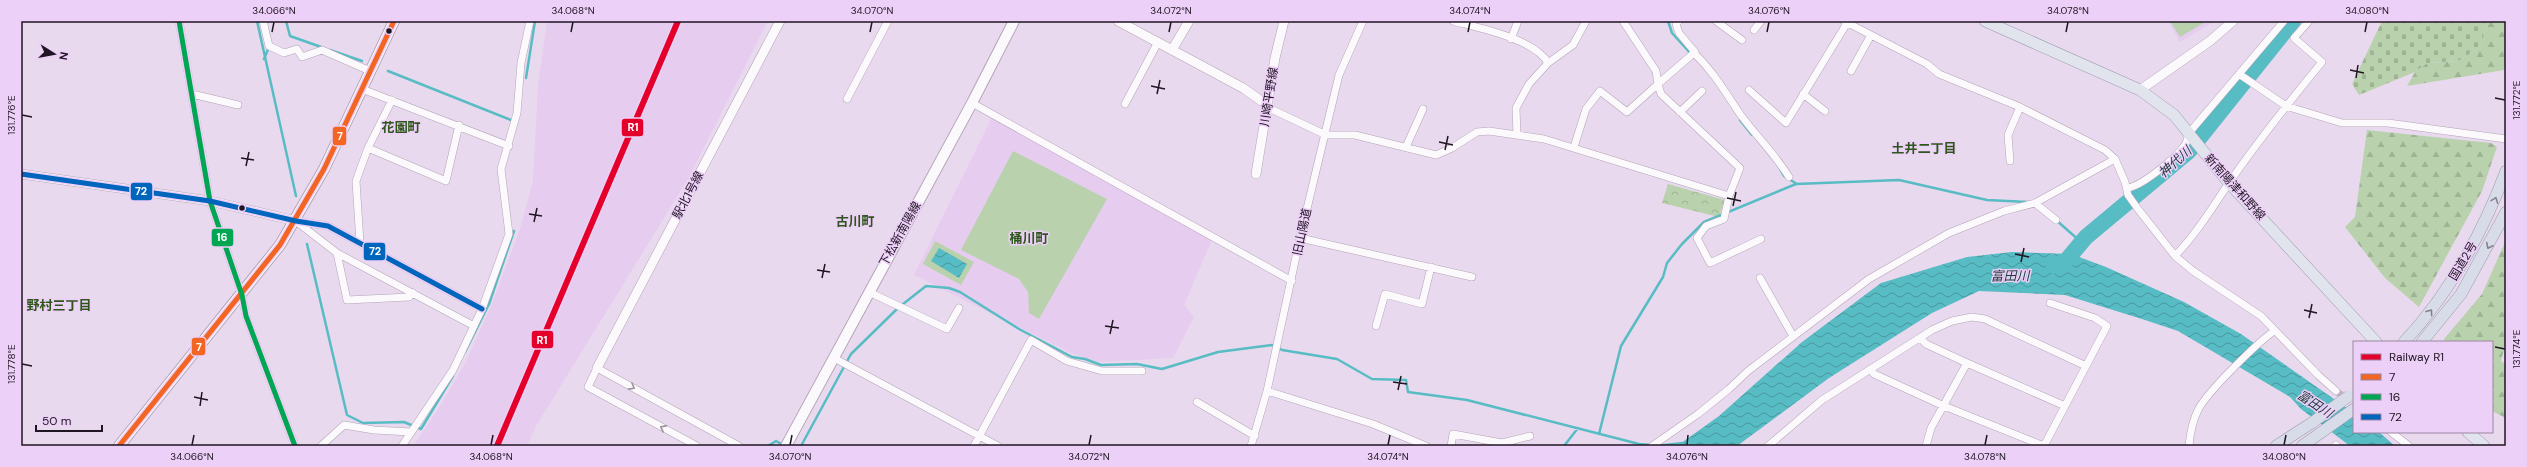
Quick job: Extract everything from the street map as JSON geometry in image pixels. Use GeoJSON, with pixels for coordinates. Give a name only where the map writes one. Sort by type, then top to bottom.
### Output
{"type":"FeatureCollection","features":[{"type":"Feature","properties":{"kind":"highway","name":"国道2号"},"geometry":{"type":"LineString","coordinates":[[2405,341],[2427,316],[2471,250],[2492,207],[2506,170]]}},
{"type":"Feature","properties":{"kind":"highway","name":"国道2号"},"geometry":{"type":"LineString","coordinates":[[2423,341],[2461,294],[2506,212]]}},
{"type":"Feature","properties":{"kind":"highway"},"geometry":{"type":"LineString","coordinates":[[2276,446],[2352,394]]}},
{"type":"Feature","properties":{"kind":"highway"},"geometry":{"type":"LineString","coordinates":[[2302,446],[2326,431],[2353,410]]}},
{"type":"Feature","properties":{"kind":"main road"},"geometry":{"type":"LineString","coordinates":[[119,446],[242,295],[280,245],[296,221],[324,169],[394,21]]}},
{"type":"Feature","properties":{"kind":"main road","name":"下松新南陽線"},"geometry":{"type":"LineString","coordinates":[[786,446],[972,103],[1014,21]]}},
{"type":"Feature","properties":{"kind":"main road","name":"新南陽津和野線"},"geometry":{"type":"LineString","coordinates":[[1985,21],[2140,90],[2174,114],[2229,183],[2375,341]]}},
{"type":"Feature","properties":{"kind":"main road"},"geometry":{"type":"LineString","coordinates":[[2469,433],[2484,446]]}},
{"type":"Feature","properties":{"kind":"street"},"geometry":{"type":"LineString","coordinates":[[179,21],[210,201],[242,295],[246,316],[295,446]]}},
{"type":"Feature","properties":{"kind":"street"},"geometry":{"type":"LineString","coordinates":[[263,21],[269,46],[284,53],[297,49],[302,57],[322,50],[370,71]]}},
{"type":"Feature","properties":{"kind":"street"},"geometry":{"type":"LineString","coordinates":[[402,446],[454,370],[482,309],[509,234],[501,169],[509,146],[517,112],[521,63],[530,21]]}},
{"type":"Feature","properties":{"kind":"street","name":"駅北1号線"},"geometry":{"type":"LineString","coordinates":[[597,368],[780,21]]}},
{"type":"Feature","properties":{"kind":"street"},"geometry":{"type":"LineString","coordinates":[[847,99],[888,21]]}},
{"type":"Feature","properties":{"kind":"street"},"geometry":{"type":"LineString","coordinates":[[1118,21],[1244,88],[1273,110],[1326,135],[1354,135],[1436,155],[1452,148],[1477,132],[1517,135],[1574,147],[1729,196]]}},
{"type":"Feature","properties":{"kind":"street"},"geometry":{"type":"LineString","coordinates":[[1172,50],[1189,21]]}},
{"type":"Feature","properties":{"kind":"street","name":"川崎平野線"},"geometry":{"type":"LineString","coordinates":[[1256,174],[1267,105],[1284,21]]}},
{"type":"Feature","properties":{"kind":"street","name":"旧山陽道"},"geometry":{"type":"LineString","coordinates":[[1251,446],[1267,391],[1292,281],[1300,238],[1326,135],[1339,75],[1363,21]]}},
{"type":"Feature","properties":{"kind":"street"},"geometry":{"type":"LineString","coordinates":[[1453,21],[1511,39],[1543,54],[1548,63]]}},
{"type":"Feature","properties":{"kind":"street"},"geometry":{"type":"LineString","coordinates":[[1511,39],[1518,21]]}},
{"type":"Feature","properties":{"kind":"street"},"geometry":{"type":"LineString","coordinates":[[1517,135],[1516,108],[1529,84],[1548,63],[1573,45],[1586,21]]}},
{"type":"Feature","properties":{"kind":"street"},"geometry":{"type":"LineString","coordinates":[[1623,21],[1656,71],[1661,94],[1740,168],[1729,196],[1724,219],[1706,226],[1697,238],[1710,264],[1761,238]]}},
{"type":"Feature","properties":{"kind":"street"},"geometry":{"type":"LineString","coordinates":[[1716,21],[1742,40]]}},
{"type":"Feature","properties":{"kind":"street"},"geometry":{"type":"LineString","coordinates":[[2140,90],[2210,41],[2234,21]]}},
{"type":"Feature","properties":{"kind":"street"},"geometry":{"type":"LineString","coordinates":[[2128,192],[2161,168],[2185,145],[2239,74],[2284,21]]}},
{"type":"Feature","properties":{"kind":"street"},"geometry":{"type":"LineString","coordinates":[[2175,256],[2212,210],[2229,183],[2286,106],[2322,62],[2294,38],[2309,21]]}},
{"type":"Feature","properties":{"kind":"street"},"geometry":{"type":"LineString","coordinates":[[1676,22],[1679,33],[1695,52],[1694,53],[1710,69],[1741,115],[1775,154],[1789,178]]}},
{"type":"Feature","properties":{"kind":"street"},"geometry":{"type":"LineString","coordinates":[[1749,90],[1786,123],[1845,22],[1927,64],[1939,74],[2020,107],[2089,140],[2115,159],[2128,192],[2138,209],[2175,256],[2193,271],[2261,316],[2274,331],[2336,391]]}},
{"type":"Feature","properties":{"kind":"street"},"geometry":{"type":"LineString","coordinates":[[1850,71],[1871,35]]}},
{"type":"Feature","properties":{"kind":"street"},"geometry":{"type":"LineString","coordinates":[[1125,104],[1158,42]]}},
{"type":"Feature","properties":{"kind":"street"},"geometry":{"type":"LineString","coordinates":[[1574,147],[1586,109],[1600,91],[1627,112],[1694,53]]}},
{"type":"Feature","properties":{"kind":"street"},"geometry":{"type":"LineString","coordinates":[[2239,74],[2286,106],[2342,122],[2388,123],[2506,139]]}},
{"type":"Feature","properties":{"kind":"street"},"geometry":{"type":"LineString","coordinates":[[362,89],[459,125],[509,146]]}},
{"type":"Feature","properties":{"kind":"street"},"geometry":{"type":"LineString","coordinates":[[1680,112],[1702,91]]}},
{"type":"Feature","properties":{"kind":"street"},"geometry":{"type":"LineString","coordinates":[[192,94],[238,105]]}},
{"type":"Feature","properties":{"kind":"street"},"geometry":{"type":"LineString","coordinates":[[1803,94],[1825,111]]}},
{"type":"Feature","properties":{"kind":"street"},"geometry":{"type":"LineString","coordinates":[[360,242],[356,181],[368,148],[392,100]]}},
{"type":"Feature","properties":{"kind":"street"},"geometry":{"type":"LineString","coordinates":[[972,103],[1292,281]]}},
{"type":"Feature","properties":{"kind":"street"},"geometry":{"type":"LineString","coordinates":[[2010,161],[2008,135],[2020,107]]}},
{"type":"Feature","properties":{"kind":"street"},"geometry":{"type":"LineString","coordinates":[[1406,147],[1423,109]]}},
{"type":"Feature","properties":{"kind":"street"},"geometry":{"type":"LineString","coordinates":[[368,148],[446,181],[459,125]]}},
{"type":"Feature","properties":{"kind":"street"},"geometry":{"type":"LineString","coordinates":[[1652,446],[1698,414],[1729,389],[1748,371],[1868,279],[1948,233],[2004,211],[2035,202],[2115,159]]}},
{"type":"Feature","properties":{"kind":"street"},"geometry":{"type":"LineString","coordinates":[[21,174],[210,201],[296,221],[328,226],[482,309]]}},
{"type":"Feature","properties":{"kind":"street"},"geometry":{"type":"LineString","coordinates":[[2035,202],[2056,220]]}},
{"type":"Feature","properties":{"kind":"street"},"geometry":{"type":"LineString","coordinates":[[296,221],[338,253],[474,326]]}},
{"type":"Feature","properties":{"kind":"street"},"geometry":{"type":"LineString","coordinates":[[1300,238],[1472,277]]}},
{"type":"Feature","properties":{"kind":"street"},"geometry":{"type":"LineString","coordinates":[[338,253],[346,300],[409,297],[413,293]]}},
{"type":"Feature","properties":{"kind":"street"},"geometry":{"type":"LineString","coordinates":[[1376,326],[1384,294],[1422,304],[1431,267]]}},
{"type":"Feature","properties":{"kind":"street"},"geometry":{"type":"LineString","coordinates":[[1760,278],[1793,336]]}},
{"type":"Feature","properties":{"kind":"street"},"geometry":{"type":"LineString","coordinates":[[869,292],[947,329],[960,308]]}},
{"type":"Feature","properties":{"kind":"street"},"geometry":{"type":"LineString","coordinates":[[1870,369],[1874,374],[1944,406],[2044,446],[2107,326],[2095,318],[2050,303]]}},
{"type":"Feature","properties":{"kind":"street"},"geometry":{"type":"LineString","coordinates":[[1768,446],[1822,400],[1920,338],[1952,321],[1972,317],[1985,319],[2086,366]]}},
{"type":"Feature","properties":{"kind":"street"},"geometry":{"type":"LineString","coordinates":[[2189,446],[2191,428],[2198,410],[2204,400],[2259,342],[2274,331]]}},
{"type":"Feature","properties":{"kind":"street"},"geometry":{"type":"LineString","coordinates":[[1920,338],[1926,344],[2065,406]]}},
{"type":"Feature","properties":{"kind":"street"},"geometry":{"type":"LineString","coordinates":[[974,446],[1031,340],[1067,361],[1102,371],[1142,371]]}},
{"type":"Feature","properties":{"kind":"street"},"geometry":{"type":"LineString","coordinates":[[834,358],[998,446]]}},
{"type":"Feature","properties":{"kind":"street"},"geometry":{"type":"LineString","coordinates":[[1926,446],[1931,428],[1967,363]]}},
{"type":"Feature","properties":{"kind":"street"},"geometry":{"type":"LineString","coordinates":[[698,446],[588,387],[597,368],[739,446]]}},
{"type":"Feature","properties":{"kind":"street"},"geometry":{"type":"LineString","coordinates":[[1267,391],[1373,424],[1426,446]]}},
{"type":"Feature","properties":{"kind":"street"},"geometry":{"type":"LineString","coordinates":[[1198,402],[1255,436]]}},
{"type":"Feature","properties":{"kind":"street"},"geometry":{"type":"LineString","coordinates":[[321,446],[344,425],[374,430],[411,432]]}},
{"type":"Feature","properties":{"kind":"street"},"geometry":{"type":"LineString","coordinates":[[2392,433],[2409,446]]}},
{"type":"Feature","properties":{"kind":"street"},"geometry":{"type":"LineString","coordinates":[[1451,446],[1453,434],[1502,443],[1530,436]]}},
{"type":"Feature","properties":{"kind":"shaded area"},"geometry":{"type":"Polygon","coordinates":[[[547,21],[768,21],[688,179],[536,426],[527,446],[413,446],[437,411],[466,362],[491,306],[520,229],[533,181],[538,85],[547,21]]]}},
{"type":"Feature","properties":{"kind":"shaded area"},"geometry":{"type":"Polygon","coordinates":[[[2168,21],[2215,21],[2180,42],[2168,21]]]}},
{"type":"Feature","properties":{"kind":"shaded area"},"geometry":{"type":"Polygon","coordinates":[[[994,113],[1213,237],[1184,305],[1194,317],[1173,358],[1099,362],[1071,353],[914,275],[994,113]]]}},
{"type":"Feature","properties":{"kind":"green space"},"geometry":{"type":"Polygon","coordinates":[[[2170,21],[2207,21],[2180,37],[2170,21]]]}},
{"type":"Feature","properties":{"kind":"green space"},"geometry":{"type":"Polygon","coordinates":[[[2382,21],[2489,21],[2479,48],[2458,61],[2427,63],[2415,72],[2359,95],[2352,84],[2382,21]]]}},
{"type":"Feature","properties":{"kind":"green space"},"geometry":{"type":"Polygon","coordinates":[[[2489,21],[2506,21],[2506,66],[2504,70],[2407,86],[2415,72],[2427,63],[2458,61],[2479,48],[2489,21]]]}},
{"type":"Feature","properties":{"kind":"green space"},"geometry":{"type":"Polygon","coordinates":[[[2367,130],[2491,143],[2497,147],[2482,191],[2419,307],[2385,278],[2345,227],[2355,217],[2367,130]]]}},
{"type":"Feature","properties":{"kind":"green space"},"geometry":{"type":"Polygon","coordinates":[[[1013,151],[1107,199],[1039,319],[1029,313],[1028,292],[1019,279],[961,250],[1013,151]]]}},
{"type":"Feature","properties":{"kind":"green space"},"geometry":{"type":"Polygon","coordinates":[[[1668,184],[1725,200],[1719,217],[1662,203],[1668,184]]]}},
{"type":"Feature","properties":{"kind":"green space"},"geometry":{"type":"Polygon","coordinates":[[[2506,240],[2506,342],[2501,361],[2506,365],[2506,418],[2493,412],[2493,341],[2445,341],[2444,339],[2482,294],[2506,240]]]}},
{"type":"Feature","properties":{"kind":"green space"},"geometry":{"type":"Polygon","coordinates":[[[935,241],[974,262],[961,285],[923,264],[935,241]]]}},
{"type":"Feature","properties":{"kind":"water"},"geometry":{"type":"Polygon","coordinates":[[[939,248],[967,264],[959,278],[931,261],[939,248]]]}},
{"type":"Feature","properties":{"kind":"water","name":"富田川"},"geometry":{"type":"Polygon","coordinates":[[[2012,252],[2071,254],[2106,267],[2184,302],[2241,334],[2353,412],[2353,433],[2380,433],[2395,446],[2350,446],[2301,409],[2290,397],[2178,331],[2065,295],[1979,291],[1932,313],[1829,378],[1737,446],[1677,446],[1719,416],[1802,342],[1881,283],[1967,257],[2012,252]]]}},
{"type":"Feature","properties":{"kind":"waterway"},"geometry":{"type":"LineString","coordinates":[[257,21],[296,196]]}},
{"type":"Feature","properties":{"kind":"waterway"},"geometry":{"type":"LineString","coordinates":[[286,21],[290,36],[324,48]]}},
{"type":"Feature","properties":{"kind":"waterway"},"geometry":{"type":"LineString","coordinates":[[526,78],[535,21]]}},
{"type":"Feature","properties":{"kind":"waterway"},"geometry":{"type":"LineString","coordinates":[[1668,21],[1672,33],[1691,54]]}},
{"type":"Feature","properties":{"kind":"waterway","name":"神代川"},"geometry":{"type":"LineString","coordinates":[[2054,266],[2065,262],[2086,237],[2189,151],[2293,21]]}},
{"type":"Feature","properties":{"kind":"waterway"},"geometry":{"type":"LineString","coordinates":[[264,59],[269,47]]}},
{"type":"Feature","properties":{"kind":"waterway"},"geometry":{"type":"LineString","coordinates":[[330,50],[362,61]]}},
{"type":"Feature","properties":{"kind":"waterway"},"geometry":{"type":"LineString","coordinates":[[388,71],[511,120]]}},
{"type":"Feature","properties":{"kind":"waterway"},"geometry":{"type":"LineString","coordinates":[[1740,120],[1752,135]]}},
{"type":"Feature","properties":{"kind":"waterway"},"geometry":{"type":"LineString","coordinates":[[1780,169],[1784,176],[1797,184]]}},
{"type":"Feature","properties":{"kind":"waterway"},"geometry":{"type":"LineString","coordinates":[[1599,434],[1621,346],[1663,277],[1667,263],[1682,244],[1704,222],[1796,184],[1899,180],[1987,200],[2028,202]]}},
{"type":"Feature","properties":{"kind":"waterway"},"geometry":{"type":"LineString","coordinates":[[2056,220],[2081,242]]}},
{"type":"Feature","properties":{"kind":"waterway"},"geometry":{"type":"LineString","coordinates":[[465,352],[489,304],[514,231]]}},
{"type":"Feature","properties":{"kind":"waterway"},"geometry":{"type":"LineString","coordinates":[[307,244],[347,415],[363,423],[404,422],[421,429],[453,376]]}},
{"type":"Feature","properties":{"kind":"waterway"},"geometry":{"type":"LineString","coordinates":[[801,446],[851,354],[898,308],[926,286],[949,288],[960,292],[1019,329],[1072,357],[1085,359],[1101,365],[1137,364],[1162,369],[1218,352],[1272,345],[1282,350],[1337,359],[1372,379],[1406,380],[1408,392],[1467,400],[1639,444],[1651,445]]}},
{"type":"Feature","properties":{"kind":"waterway"},"geometry":{"type":"LineString","coordinates":[[1564,446],[1578,428]]}},
{"type":"Feature","properties":{"kind":"waterway"},"geometry":{"type":"LineString","coordinates":[[768,446],[776,441],[785,446]]}},
{"type":"Feature","properties":{"kind":"waterway"},"geometry":{"type":"LineString","coordinates":[[1656,446],[1683,443]]}},
{"type":"Feature","properties":{"kind":"tunnel"},"geometry":{"type":"LineString","coordinates":[[2336,391],[2353,403]]}},
{"type":"Feature","properties":{"kind":"rail line","name":"R1"},"geometry":{"type":"LineString","coordinates":[[497,446],[678,21]]}},
{"type":"Feature","properties":{"kind":"transit line","name":"16"},"geometry":{"type":"LineString","coordinates":[[179,21],[210,201],[242,295],[246,316],[295,446]]}},
{"type":"Feature","properties":{"kind":"transit line","name":"7"},"geometry":{"type":"LineString","coordinates":[[119,446],[280,245],[324,169],[394,21]]}},
{"type":"Feature","properties":{"kind":"transit line","name":"72"},"geometry":{"type":"LineString","coordinates":[[21,174],[210,201],[296,221],[328,226],[482,309]]}},
{"type":"Feature","properties":{"kind":"district","name":"花園町"},"geometry":{"type":"Point","coordinates":[401,127]}},
{"type":"Feature","properties":{"kind":"district","name":"土井二丁目"},"geometry":{"type":"Point","coordinates":[1924,148]}},
{"type":"Feature","properties":{"kind":"district","name":"古川町"},"geometry":{"type":"Point","coordinates":[855,221]}},
{"type":"Feature","properties":{"kind":"district","name":"桶川町"},"geometry":{"type":"Point","coordinates":[1029,238]}},
{"type":"Feature","properties":{"kind":"district","name":"野村三丁目"},"geometry":{"type":"Point","coordinates":[59,305]}}]}
